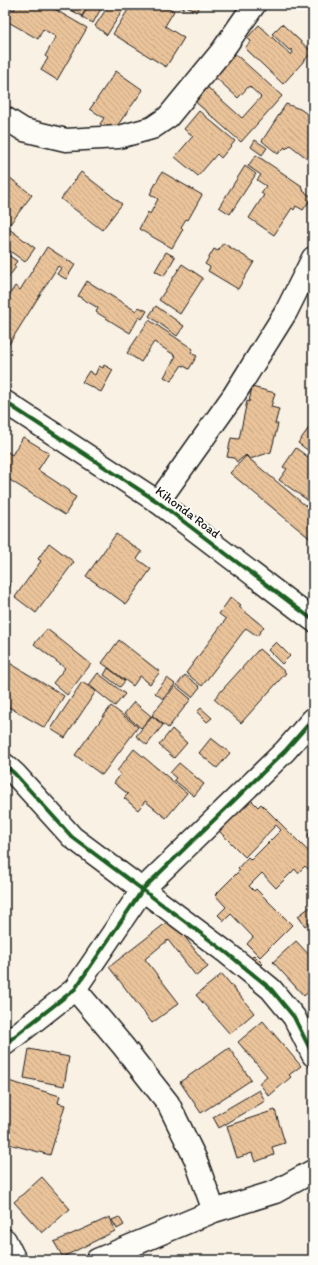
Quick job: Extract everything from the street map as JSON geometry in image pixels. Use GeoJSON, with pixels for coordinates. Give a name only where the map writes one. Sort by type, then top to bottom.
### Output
{"type":"FeatureCollection","features":[{"type":"Feature","properties":{"kind":"street"},"geometry":{"type":"LineString","coordinates":[[5,118],[24,130],[66,140],[119,137],[152,128],[168,117],[222,51],[254,5]]}},
{"type":"Feature","properties":{"kind":"street"},"geometry":{"type":"LineString","coordinates":[[158,502],[234,395],[286,312],[313,258]]}},
{"type":"Feature","properties":{"kind":"street","name":"Kihonda Road"},"geometry":{"type":"LineString","coordinates":[[5,402],[158,502],[313,620]]}},
{"type":"Feature","properties":{"kind":"street"},"geometry":{"type":"LineString","coordinates":[[5,1044],[75,989],[143,889],[285,751],[313,719]]}},
{"type":"Feature","properties":{"kind":"street"},"geometry":{"type":"LineString","coordinates":[[5,765],[72,837],[227,953],[271,990],[294,1017],[313,1055]]}},
{"type":"Feature","properties":{"kind":"street"},"geometry":{"type":"LineString","coordinates":[[75,989],[168,1103],[195,1158],[214,1212]]}},
{"type":"Feature","properties":{"kind":"street"},"geometry":{"type":"LineString","coordinates":[[97,1260],[214,1212],[275,1192],[313,1171]]}},
{"type":"Feature","properties":{"kind":"street"},"geometry":{"type":"LineString","coordinates":[[5,1240],[15,1260]]}},
{"type":"Feature","properties":{"kind":"building"},"geometry":{"type":"Polygon","coordinates":[[[16,5],[47,5],[87,28],[57,80],[41,70],[48,58],[45,56],[56,37],[43,29],[38,39],[5,20],[11,8],[14,10],[16,5]]]}},
{"type":"Feature","properties":{"kind":"building"},"geometry":{"type":"Polygon","coordinates":[[[51,5],[64,5],[60,11],[51,5]]]}},
{"type":"Feature","properties":{"kind":"building"},"geometry":{"type":"Polygon","coordinates":[[[69,5],[88,5],[82,16],[67,8],[69,5]]]}},
{"type":"Feature","properties":{"kind":"building"},"geometry":{"type":"Polygon","coordinates":[[[89,5],[103,5],[93,23],[82,17],[89,5]]]}},
{"type":"Feature","properties":{"kind":"building"},"geometry":{"type":"Polygon","coordinates":[[[109,5],[126,5],[107,35],[95,26],[109,5]]]}},
{"type":"Feature","properties":{"kind":"building"},"geometry":{"type":"Polygon","coordinates":[[[131,5],[164,5],[174,11],[165,26],[184,38],[166,67],[113,34],[131,5]]]}},
{"type":"Feature","properties":{"kind":"building"},"geometry":{"type":"Polygon","coordinates":[[[178,5],[185,5],[183,9],[178,5]]]}},
{"type":"Feature","properties":{"kind":"building"},"geometry":{"type":"Polygon","coordinates":[[[185,5],[201,5],[196,12],[185,5]]]}},
{"type":"Feature","properties":{"kind":"building"},"geometry":{"type":"Polygon","coordinates":[[[282,24],[312,52],[283,84],[245,48],[251,41],[247,38],[259,25],[291,55],[293,52],[291,49],[290,51],[272,34],[282,24]]]}},
{"type":"Feature","properties":{"kind":"building"},"geometry":{"type":"Polygon","coordinates":[[[232,51],[282,96],[241,142],[192,99],[205,85],[242,118],[261,97],[249,86],[238,98],[215,77],[222,69],[219,66],[232,51]]]}},
{"type":"Feature","properties":{"kind":"building"},"geometry":{"type":"Polygon","coordinates":[[[116,71],[143,90],[117,126],[115,125],[110,131],[100,124],[104,118],[90,109],[116,71]]]}},
{"type":"Feature","properties":{"kind":"building"},"geometry":{"type":"Polygon","coordinates":[[[286,104],[300,109],[313,118],[313,163],[290,145],[286,149],[285,147],[278,154],[262,141],[286,104]]]}},
{"type":"Feature","properties":{"kind":"building"},"geometry":{"type":"Polygon","coordinates":[[[199,111],[235,141],[221,158],[217,154],[198,176],[175,157],[193,136],[184,129],[199,111]]]}},
{"type":"Feature","properties":{"kind":"building"},"geometry":{"type":"Polygon","coordinates":[[[255,140],[267,148],[262,155],[251,147],[255,140]]]}},
{"type":"Feature","properties":{"kind":"building"},"geometry":{"type":"Polygon","coordinates":[[[256,155],[302,186],[301,188],[304,190],[303,191],[312,197],[303,210],[296,206],[294,210],[292,208],[274,235],[249,218],[264,195],[261,193],[266,186],[257,180],[261,175],[248,166],[256,155]]]}},
{"type":"Feature","properties":{"kind":"building"},"geometry":{"type":"Polygon","coordinates":[[[245,166],[256,174],[230,214],[219,207],[245,166]]]}},
{"type":"Feature","properties":{"kind":"building"},"geometry":{"type":"Polygon","coordinates":[[[81,172],[122,204],[102,230],[61,199],[81,172]]]}},
{"type":"Feature","properties":{"kind":"building"},"geometry":{"type":"Polygon","coordinates":[[[162,172],[202,195],[188,220],[186,219],[181,227],[183,229],[172,248],[139,229],[148,212],[150,214],[158,199],[150,194],[162,172]]]}},
{"type":"Feature","properties":{"kind":"building"},"geometry":{"type":"Polygon","coordinates":[[[5,174],[32,195],[10,224],[5,220],[5,174]]]}},
{"type":"Feature","properties":{"kind":"building"},"geometry":{"type":"Polygon","coordinates":[[[5,226],[35,248],[25,262],[10,251],[8,255],[17,261],[14,265],[16,267],[5,282],[5,226]]]}},
{"type":"Feature","properties":{"kind":"building"},"geometry":{"type":"Polygon","coordinates":[[[223,243],[254,262],[238,289],[208,271],[210,267],[205,264],[214,249],[218,251],[223,243]]]}},
{"type":"Feature","properties":{"kind":"building"},"geometry":{"type":"Polygon","coordinates":[[[47,247],[75,265],[66,279],[57,274],[61,268],[58,266],[9,344],[5,341],[5,302],[15,286],[20,290],[47,247]]]}},
{"type":"Feature","properties":{"kind":"building"},"geometry":{"type":"Polygon","coordinates":[[[166,252],[175,257],[164,276],[155,271],[166,252]]]}},
{"type":"Feature","properties":{"kind":"building"},"geometry":{"type":"Polygon","coordinates":[[[182,264],[203,278],[180,314],[159,300],[182,264]]]}},
{"type":"Feature","properties":{"kind":"building"},"geometry":{"type":"Polygon","coordinates":[[[87,281],[136,311],[139,307],[147,311],[142,319],[139,317],[130,333],[96,312],[98,308],[78,296],[87,281]]]}},
{"type":"Feature","properties":{"kind":"building"},"geometry":{"type":"Polygon","coordinates":[[[156,306],[184,326],[177,336],[149,316],[156,306]]]}},
{"type":"Feature","properties":{"kind":"building"},"geometry":{"type":"Polygon","coordinates":[[[149,320],[193,349],[191,353],[197,356],[189,369],[182,365],[171,381],[164,377],[176,356],[154,342],[141,362],[127,353],[149,320]]]}},
{"type":"Feature","properties":{"kind":"building"},"geometry":{"type":"Polygon","coordinates":[[[104,365],[113,370],[101,392],[82,382],[89,371],[95,375],[99,366],[103,368],[104,365]]]}},
{"type":"Feature","properties":{"kind":"building"},"geometry":{"type":"Polygon","coordinates":[[[252,387],[275,393],[271,407],[279,409],[275,424],[278,424],[271,452],[250,459],[246,455],[237,462],[234,458],[227,457],[231,438],[239,439],[247,401],[249,402],[252,387]]]}},
{"type":"Feature","properties":{"kind":"building"},"geometry":{"type":"Polygon","coordinates":[[[313,422],[313,454],[298,443],[313,422]]]}},
{"type":"Feature","properties":{"kind":"building"},"geometry":{"type":"Polygon","coordinates":[[[23,437],[49,453],[38,470],[70,491],[69,493],[76,497],[65,515],[5,477],[5,450],[12,455],[23,437]]]}},
{"type":"Feature","properties":{"kind":"building"},"geometry":{"type":"Polygon","coordinates":[[[296,448],[313,461],[313,504],[279,480],[287,469],[283,467],[296,448]]]}},
{"type":"Feature","properties":{"kind":"building"},"geometry":{"type":"Polygon","coordinates":[[[246,456],[313,512],[313,541],[230,473],[246,456]]]}},
{"type":"Feature","properties":{"kind":"building"},"geometry":{"type":"Polygon","coordinates":[[[116,534],[142,552],[137,559],[151,569],[126,604],[86,576],[116,534]]]}},
{"type":"Feature","properties":{"kind":"building"},"geometry":{"type":"Polygon","coordinates":[[[49,543],[74,562],[36,613],[15,597],[41,561],[38,559],[49,543]]]}},
{"type":"Feature","properties":{"kind":"building"},"geometry":{"type":"Polygon","coordinates":[[[5,581],[11,585],[5,592],[5,581]]]}},
{"type":"Feature","properties":{"kind":"building"},"geometry":{"type":"Polygon","coordinates":[[[231,597],[241,605],[239,607],[264,627],[257,636],[246,628],[202,686],[186,673],[226,619],[219,614],[231,597]]]}},
{"type":"Feature","properties":{"kind":"building"},"geometry":{"type":"Polygon","coordinates":[[[47,629],[91,664],[67,695],[53,683],[65,668],[34,644],[47,629]]]}},
{"type":"Feature","properties":{"kind":"building"},"geometry":{"type":"Polygon","coordinates":[[[119,640],[160,672],[150,684],[140,676],[133,686],[102,663],[119,640]]]}},
{"type":"Feature","properties":{"kind":"building"},"geometry":{"type":"Polygon","coordinates":[[[276,642],[290,656],[282,664],[268,650],[276,642]]]}},
{"type":"Feature","properties":{"kind":"building"},"geometry":{"type":"Polygon","coordinates":[[[259,649],[286,673],[241,723],[214,699],[259,649]]]}},
{"type":"Feature","properties":{"kind":"building"},"geometry":{"type":"Polygon","coordinates":[[[8,662],[64,696],[45,728],[7,706],[5,710],[5,668],[8,662]]]}},
{"type":"Feature","properties":{"kind":"building"},"geometry":{"type":"Polygon","coordinates":[[[108,668],[125,681],[120,687],[104,675],[108,668]]]}},
{"type":"Feature","properties":{"kind":"building"},"geometry":{"type":"Polygon","coordinates":[[[98,673],[125,694],[115,706],[89,685],[98,673]]]}},
{"type":"Feature","properties":{"kind":"building"},"geometry":{"type":"Polygon","coordinates":[[[185,675],[200,687],[192,697],[177,685],[185,675]]]}},
{"type":"Feature","properties":{"kind":"building"},"geometry":{"type":"Polygon","coordinates":[[[167,678],[175,684],[163,699],[155,693],[167,678]]]}},
{"type":"Feature","properties":{"kind":"building"},"geometry":{"type":"Polygon","coordinates":[[[82,682],[96,691],[65,738],[51,729],[82,682]]]}},
{"type":"Feature","properties":{"kind":"building"},"geometry":{"type":"Polygon","coordinates":[[[175,686],[191,699],[168,728],[152,715],[175,686]]]}},
{"type":"Feature","properties":{"kind":"building"},"geometry":{"type":"Polygon","coordinates":[[[134,702],[151,716],[141,728],[124,714],[134,702]]]}},
{"type":"Feature","properties":{"kind":"building"},"geometry":{"type":"Polygon","coordinates":[[[111,706],[138,727],[102,775],[75,755],[111,706]]]}},
{"type":"Feature","properties":{"kind":"building"},"geometry":{"type":"Polygon","coordinates":[[[201,708],[212,718],[207,722],[197,712],[201,708]]]}},
{"type":"Feature","properties":{"kind":"building"},"geometry":{"type":"Polygon","coordinates":[[[152,716],[163,725],[147,745],[136,736],[152,716]]]}},
{"type":"Feature","properties":{"kind":"building"},"geometry":{"type":"Polygon","coordinates":[[[172,729],[187,743],[174,758],[159,745],[172,729]]]}},
{"type":"Feature","properties":{"kind":"building"},"geometry":{"type":"Polygon","coordinates":[[[211,738],[230,753],[217,768],[199,753],[211,738]]]}},
{"type":"Feature","properties":{"kind":"building"},"geometry":{"type":"Polygon","coordinates":[[[134,749],[187,793],[166,818],[145,801],[138,810],[124,798],[128,794],[114,783],[121,774],[117,771],[134,749]]]}},
{"type":"Feature","properties":{"kind":"building"},"geometry":{"type":"Polygon","coordinates":[[[179,763],[204,784],[194,796],[174,780],[176,778],[170,773],[179,763]]]}},
{"type":"Feature","properties":{"kind":"building"},"geometry":{"type":"Polygon","coordinates":[[[251,800],[258,807],[261,804],[313,856],[313,874],[305,866],[298,873],[295,869],[276,888],[262,873],[249,886],[254,891],[256,889],[292,925],[260,957],[247,944],[253,937],[231,914],[224,921],[218,915],[226,907],[215,895],[240,870],[238,868],[248,857],[251,860],[281,830],[276,825],[245,857],[217,829],[233,813],[235,816],[251,800]]]}},
{"type":"Feature","properties":{"kind":"building"},"geometry":{"type":"Polygon","coordinates":[[[313,831],[313,841],[308,835],[313,831]]]}},
{"type":"Feature","properties":{"kind":"building"},"geometry":{"type":"Polygon","coordinates":[[[313,905],[313,920],[305,926],[298,916],[313,905]]]}},
{"type":"Feature","properties":{"kind":"building"},"geometry":{"type":"Polygon","coordinates":[[[171,919],[208,967],[196,976],[168,940],[145,959],[179,1003],[152,1023],[109,967],[171,919]]]}},
{"type":"Feature","properties":{"kind":"building"},"geometry":{"type":"Polygon","coordinates":[[[296,941],[313,959],[313,987],[304,996],[273,962],[296,941]]]}},
{"type":"Feature","properties":{"kind":"building"},"geometry":{"type":"Polygon","coordinates":[[[254,955],[263,964],[256,970],[248,962],[254,955]]]}},
{"type":"Feature","properties":{"kind":"building"},"geometry":{"type":"Polygon","coordinates":[[[222,974],[254,1013],[230,1034],[196,995],[222,974]]]}},
{"type":"Feature","properties":{"kind":"building"},"geometry":{"type":"Polygon","coordinates":[[[263,1021],[301,1066],[289,1075],[291,1077],[269,1096],[259,1083],[267,1076],[238,1042],[263,1021]]]}},
{"type":"Feature","properties":{"kind":"building"},"geometry":{"type":"Polygon","coordinates":[[[229,1048],[251,1080],[201,1113],[180,1082],[229,1048]]]}},
{"type":"Feature","properties":{"kind":"building"},"geometry":{"type":"Polygon","coordinates":[[[29,1049],[69,1057],[64,1086],[24,1078],[29,1049]]]}},
{"type":"Feature","properties":{"kind":"building"},"geometry":{"type":"Polygon","coordinates":[[[5,1080],[60,1096],[58,1103],[65,1105],[50,1155],[5,1143],[5,1080]]]}},
{"type":"Feature","properties":{"kind":"building"},"geometry":{"type":"Polygon","coordinates":[[[259,1090],[265,1101],[219,1128],[213,1117],[259,1090]]]}},
{"type":"Feature","properties":{"kind":"building"},"geometry":{"type":"Polygon","coordinates":[[[275,1110],[285,1143],[272,1147],[274,1155],[255,1162],[252,1153],[237,1158],[227,1126],[275,1110]]]}},
{"type":"Feature","properties":{"kind":"building"},"geometry":{"type":"Polygon","coordinates":[[[42,1177],[70,1209],[42,1233],[14,1202],[42,1177]]]}},
{"type":"Feature","properties":{"kind":"building"},"geometry":{"type":"Polygon","coordinates":[[[110,1217],[115,1231],[63,1257],[54,1242],[110,1217]]]}},
{"type":"Feature","properties":{"kind":"building"},"geometry":{"type":"Polygon","coordinates":[[[119,1217],[124,1225],[117,1229],[112,1220],[119,1217]]]}},
{"type":"Feature","properties":{"kind":"cycle path"},"geometry":{"type":"LineString","coordinates":[[5,402],[158,502],[313,620]]}},
{"type":"Feature","properties":{"kind":"cycle path"},"geometry":{"type":"LineString","coordinates":[[5,1044],[75,989],[143,889],[285,751],[313,719]]}},
{"type":"Feature","properties":{"kind":"cycle path"},"geometry":{"type":"LineString","coordinates":[[5,765],[72,837],[227,953],[271,989],[294,1017],[313,1055]]}}]}
